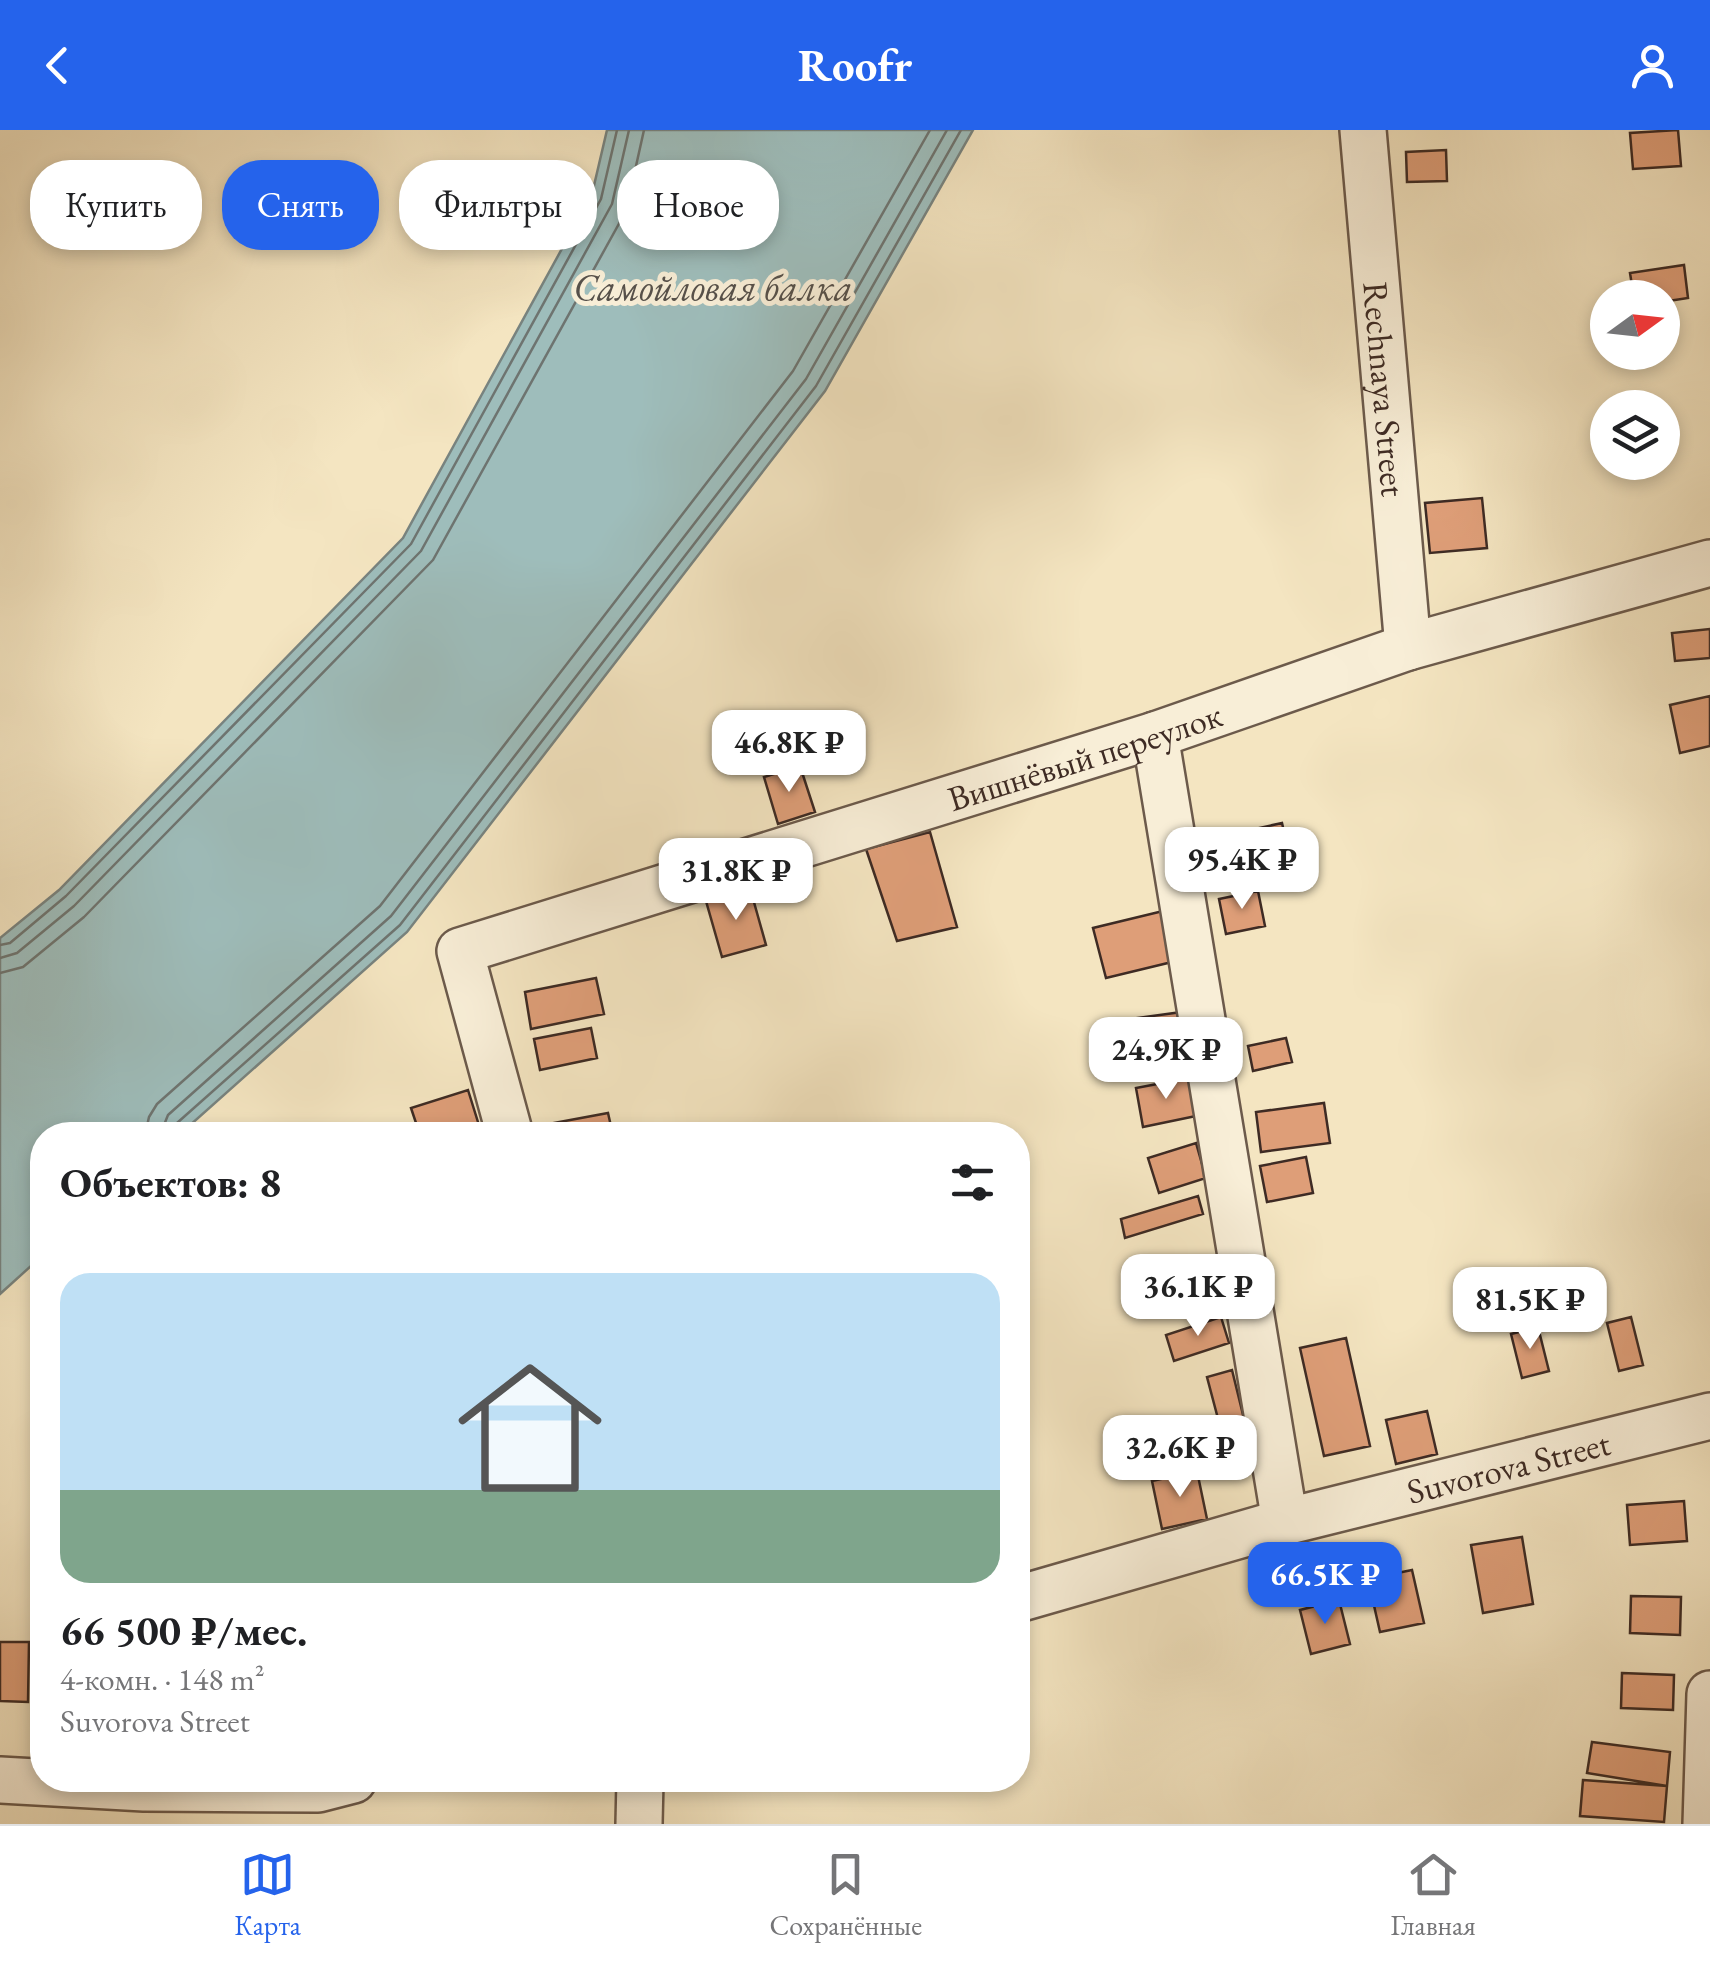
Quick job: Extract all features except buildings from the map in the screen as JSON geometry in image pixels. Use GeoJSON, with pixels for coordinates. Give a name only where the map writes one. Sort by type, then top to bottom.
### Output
{"type":"FeatureCollection","features":[{"type":"Feature","properties":{"kind":"street","name":"Rechnaya Street"},"geometry":{"type":"LineString","coordinates":[[1362,130],[1408,647]]}},
{"type":"Feature","properties":{"kind":"street","name":"Вишнёвый переулок"},"geometry":{"type":"LineString","coordinates":[[506,1122],[460,951],[1155,735],[1408,647],[1710,562]]}},
{"type":"Feature","properties":{"kind":"street"},"geometry":{"type":"LineString","coordinates":[[1155,735],[1285,1522]]}},
{"type":"Feature","properties":{"kind":"street","name":"Suvorova Street"},"geometry":{"type":"LineString","coordinates":[[1030,1595],[1285,1522],[1710,1416]]}},
{"type":"Feature","properties":{"kind":"street"},"geometry":{"type":"LineString","coordinates":[[1706,1824],[1710,1694]]}},
{"type":"Feature","properties":{"kind":"street"},"geometry":{"type":"LineString","coordinates":[[0,1780],[30,1785]]}},
{"type":"Feature","properties":{"kind":"street"},"geometry":{"type":"LineString","coordinates":[[66,1792],[143,1806],[287,1792]]}},
{"type":"Feature","properties":{"kind":"street"},"geometry":{"type":"LineString","coordinates":[[638,1824],[639,1792]]}},
{"type":"Feature","properties":{"kind":"water","name":"Самойловая балка"},"geometry":{"type":"Polygon","coordinates":[[[607,130],[973,130],[825,391],[407,932],[194,1122],[30,1122],[30,1267],[0,1294],[0,938],[59,890],[403,538],[561,250],[597,250],[597,173],[607,130]]]}}]}
